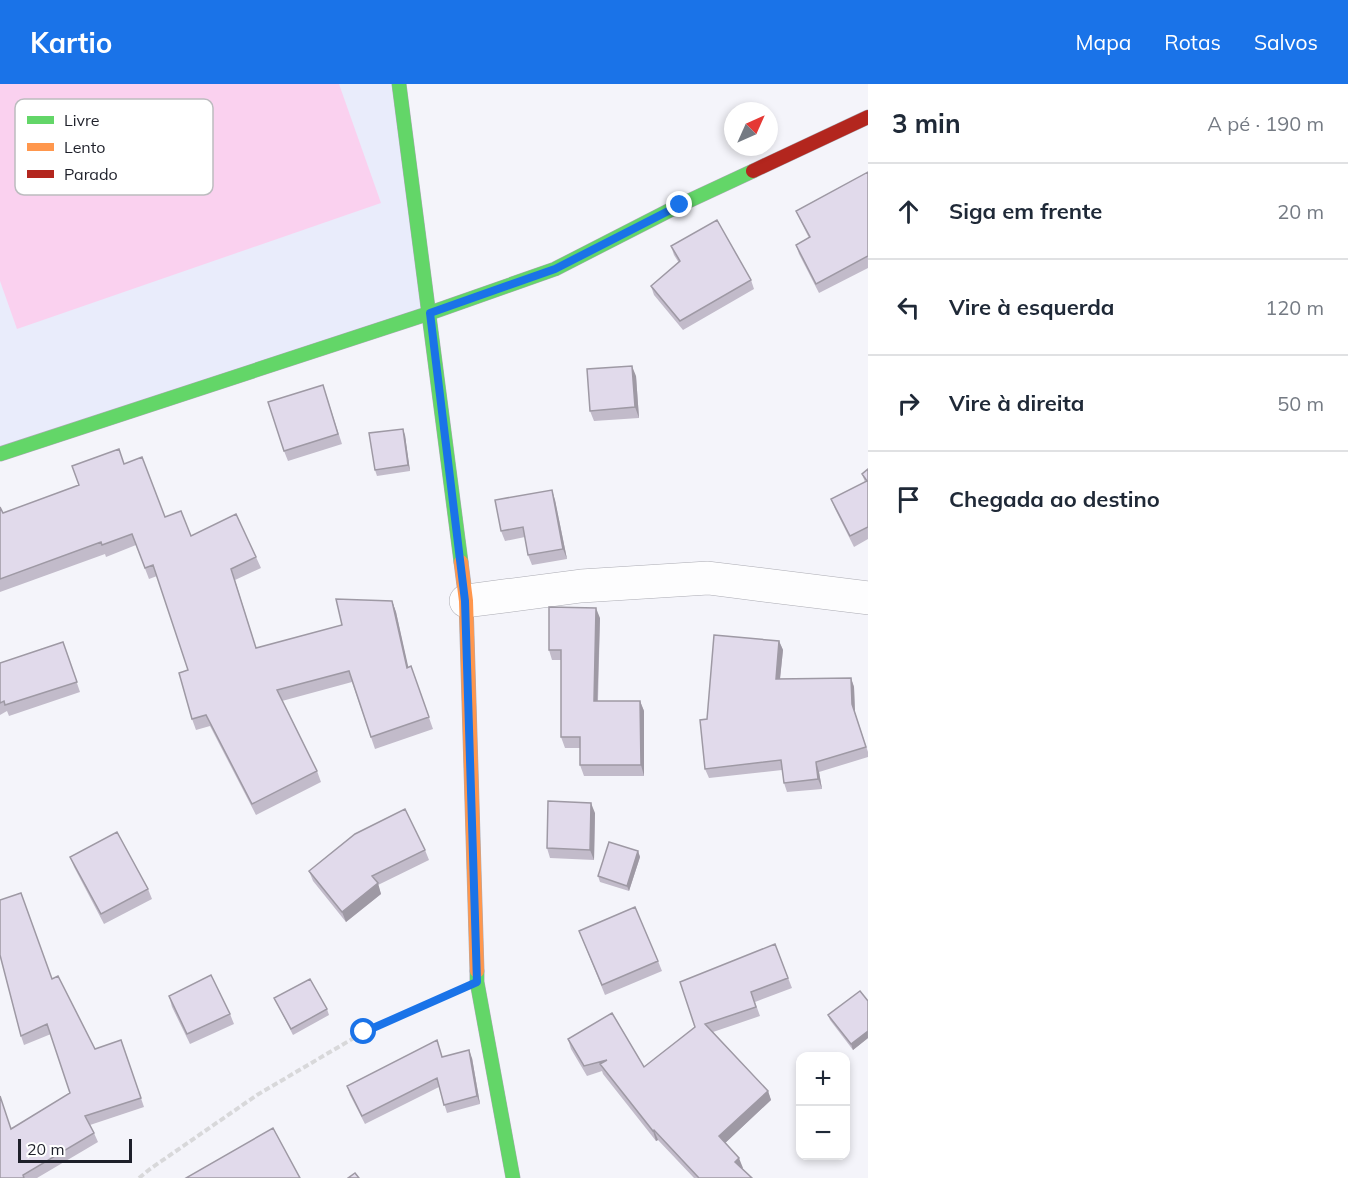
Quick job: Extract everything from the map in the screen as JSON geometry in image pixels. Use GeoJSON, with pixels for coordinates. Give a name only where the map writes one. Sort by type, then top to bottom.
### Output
{"type":"FeatureCollection","features":[{"type":"Feature","properties":{"kind":"street"},"geometry":{"type":"LineString","coordinates":[[399,84],[465,601],[477,982],[513,1178]]}},
{"type":"Feature","properties":{"kind":"street"},"geometry":{"type":"LineString","coordinates":[[0,454],[430,313],[555,269],[680,205],[868,117]]}},
{"type":"Feature","properties":{"kind":"street"},"geometry":{"type":"LineString","coordinates":[[465,601],[581,586],[708,578],[868,598]]}},
{"type":"Feature","properties":{"kind":"path"},"geometry":{"type":"LineString","coordinates":[[139,1178],[257,1095],[364,1032],[477,982]]}},
{"type":"Feature","properties":{"kind":"shaded area"},"geometry":{"type":"Polygon","coordinates":[[[0,84],[399,84],[430,313],[0,456],[0,84]]]}},
{"type":"Feature","properties":{"kind":"shaded area"},"geometry":{"type":"Polygon","coordinates":[[[0,84],[339,84],[381,203],[17,329],[0,281],[0,84]]]}},
{"type":"Feature","properties":{"kind":"building"},"geometry":{"type":"Polygon","coordinates":[[[868,172],[868,256],[816,284],[796,245],[810,237],[796,211],[868,172]]]}},
{"type":"Feature","properties":{"kind":"building"},"geometry":{"type":"Polygon","coordinates":[[[717,220],[751,280],[680,321],[651,286],[680,261],[671,246],[717,220]]]}},
{"type":"Feature","properties":{"kind":"building"},"geometry":{"type":"Polygon","coordinates":[[[632,366],[635,407],[590,411],[587,369],[632,366]]]}},
{"type":"Feature","properties":{"kind":"building"},"geometry":{"type":"Polygon","coordinates":[[[323,385],[338,434],[284,451],[268,402],[323,385]]]}},
{"type":"Feature","properties":{"kind":"building"},"geometry":{"type":"Polygon","coordinates":[[[403,429],[408,465],[375,470],[369,433],[403,429]]]}},
{"type":"Feature","properties":{"kind":"building"},"geometry":{"type":"Polygon","coordinates":[[[119,449],[124,464],[142,457],[165,517],[181,511],[191,536],[236,514],[256,557],[231,569],[256,648],[342,625],[336,599],[392,601],[407,668],[411,666],[429,717],[371,737],[349,671],[277,690],[317,771],[252,804],[206,715],[192,719],[179,673],[188,670],[153,565],[145,568],[132,534],[102,545],[101,542],[0,579],[0,507],[3,513],[79,485],[72,466],[119,449]]]}},
{"type":"Feature","properties":{"kind":"building"},"geometry":{"type":"Polygon","coordinates":[[[868,469],[868,527],[850,536],[831,499],[867,481],[862,474],[868,469]]]}},
{"type":"Feature","properties":{"kind":"building"},"geometry":{"type":"Polygon","coordinates":[[[552,490],[563,549],[528,555],[523,527],[501,531],[495,500],[552,490]]]}},
{"type":"Feature","properties":{"kind":"building"},"geometry":{"type":"Polygon","coordinates":[[[549,607],[596,608],[594,701],[640,701],[641,765],[580,765],[580,737],[561,737],[561,650],[549,650],[549,607]]]}},
{"type":"Feature","properties":{"kind":"building"},"geometry":{"type":"Polygon","coordinates":[[[714,635],[779,641],[776,679],[851,678],[852,704],[866,747],[816,762],[818,779],[784,783],[781,760],[705,769],[700,720],[707,719],[714,635]]]}},
{"type":"Feature","properties":{"kind":"building"},"geometry":{"type":"Polygon","coordinates":[[[63,642],[77,682],[5,705],[4,701],[0,703],[0,663],[63,642]]]}},
{"type":"Feature","properties":{"kind":"building"},"geometry":{"type":"Polygon","coordinates":[[[548,801],[591,803],[590,850],[547,848],[548,801]]]}},
{"type":"Feature","properties":{"kind":"building"},"geometry":{"type":"Polygon","coordinates":[[[405,809],[425,850],[372,876],[378,883],[342,912],[309,871],[355,834],[405,809]]]}},
{"type":"Feature","properties":{"kind":"building"},"geometry":{"type":"Polygon","coordinates":[[[117,832],[148,889],[101,914],[70,857],[117,832]]]}},
{"type":"Feature","properties":{"kind":"building"},"geometry":{"type":"Polygon","coordinates":[[[609,842],[638,851],[627,886],[598,876],[609,842]]]}},
{"type":"Feature","properties":{"kind":"building"},"geometry":{"type":"Polygon","coordinates":[[[21,893],[52,979],[58,976],[95,1049],[121,1040],[141,1098],[85,1116],[94,1133],[23,1175],[24,1178],[0,1178],[0,1096],[11,1129],[70,1093],[47,1024],[21,1036],[0,955],[0,900],[21,893]]]}},
{"type":"Feature","properties":{"kind":"building"},"geometry":{"type":"Polygon","coordinates":[[[635,907],[658,961],[602,985],[579,931],[635,907]]]}},
{"type":"Feature","properties":{"kind":"building"},"geometry":{"type":"Polygon","coordinates":[[[775,944],[788,978],[751,992],[756,1007],[705,1024],[768,1091],[719,1136],[739,1158],[735,1162],[752,1178],[699,1178],[653,1131],[600,1064],[607,1060],[584,1066],[568,1039],[612,1013],[644,1067],[695,1027],[680,982],[775,944]]]}},
{"type":"Feature","properties":{"kind":"building"},"geometry":{"type":"Polygon","coordinates":[[[211,975],[230,1014],[187,1034],[169,996],[211,975]]]}},
{"type":"Feature","properties":{"kind":"building"},"geometry":{"type":"Polygon","coordinates":[[[310,979],[327,1009],[291,1029],[274,998],[310,979]]]}},
{"type":"Feature","properties":{"kind":"building"},"geometry":{"type":"Polygon","coordinates":[[[860,991],[868,1001],[868,1031],[851,1044],[828,1015],[860,991]]]}},
{"type":"Feature","properties":{"kind":"building"},"geometry":{"type":"Polygon","coordinates":[[[437,1040],[442,1057],[469,1050],[477,1096],[444,1105],[437,1078],[362,1116],[347,1086],[437,1040]]]}},
{"type":"Feature","properties":{"kind":"building"},"geometry":{"type":"Polygon","coordinates":[[[273,1128],[300,1178],[186,1178],[273,1128]]]}},
{"type":"Feature","properties":{"kind":"building"},"geometry":{"type":"Polygon","coordinates":[[[355,1173],[359,1178],[348,1178],[355,1173]]]}},
{"type":"Feature","properties":{"kind":"traffic: fast"},"geometry":{"type":"LineString","coordinates":[[399,84],[461,562]]}},
{"type":"Feature","properties":{"kind":"traffic: fast"},"geometry":{"type":"LineString","coordinates":[[0,454],[430,313],[555,269],[680,205],[753,171]]}},
{"type":"Feature","properties":{"kind":"traffic: fast"},"geometry":{"type":"LineString","coordinates":[[477,971],[477,982],[513,1178]]}},
{"type":"Feature","properties":{"kind":"traffic: slow"},"geometry":{"type":"LineString","coordinates":[[461,562],[466,601],[477,971]]}},
{"type":"Feature","properties":{"kind":"traffic: jam"},"geometry":{"type":"LineString","coordinates":[[753,171],[868,117]]}},
{"type":"Feature","properties":{"kind":"route"},"geometry":{"type":"LineString","coordinates":[[364,1032],[477,982],[465,601],[430,313],[555,269],[680,205]]}}]}
